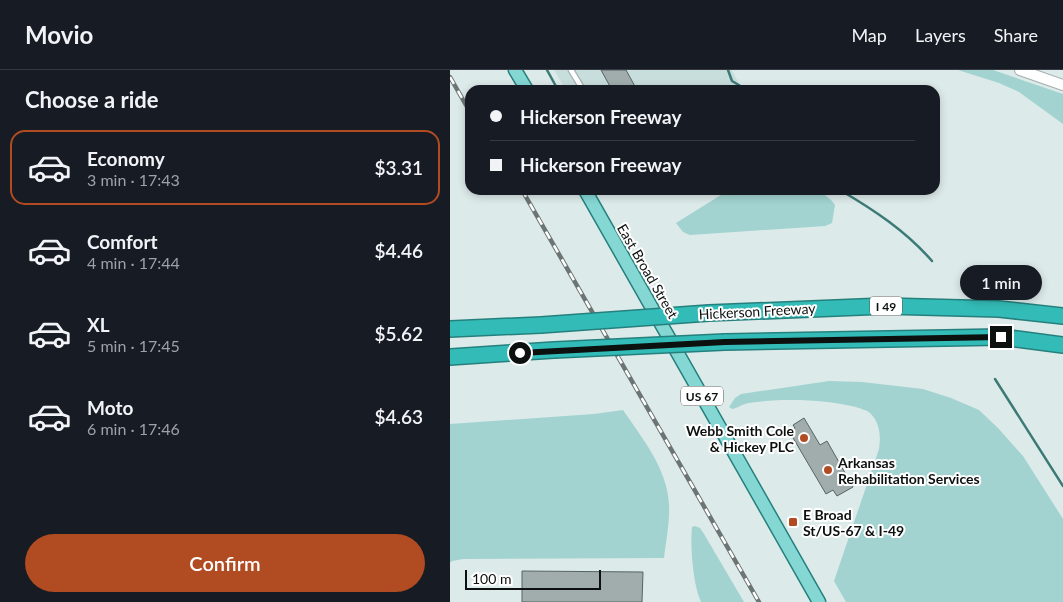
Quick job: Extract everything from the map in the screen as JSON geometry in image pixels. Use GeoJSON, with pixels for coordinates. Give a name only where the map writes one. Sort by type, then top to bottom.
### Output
{"type":"FeatureCollection","features":[{"type":"Feature","properties":{"kind":"highway","name":"Hickerson Freeway"},"geometry":{"type":"LineString","coordinates":[[450,329],[709,313],[885,306],[999,309],[1063,316]]}},
{"type":"Feature","properties":{"kind":"highway","name":"Hickerson Freeway"},"geometry":{"type":"LineString","coordinates":[[450,357],[725,342],[1001,337],[1063,345]]}},
{"type":"Feature","properties":{"kind":"main road"},"geometry":{"type":"LineString","coordinates":[[515,70],[524,85]]}},
{"type":"Feature","properties":{"kind":"main road","name":"East Broad Street"},"geometry":{"type":"LineString","coordinates":[[588,195],[819,602]]}},
{"type":"Feature","properties":{"kind":"street"},"geometry":{"type":"LineString","coordinates":[[1020,70],[1063,85]]}},
{"type":"Feature","properties":{"kind":"lane"},"geometry":{"type":"LineString","coordinates":[[570,70],[580,85]]}},
{"type":"Feature","properties":{"kind":"shaded area"},"geometry":{"type":"Polygon","coordinates":[[[554,70],[732,70],[740,85],[563,85],[554,70]]]}},
{"type":"Feature","properties":{"kind":"shaded area"},"geometry":{"type":"Polygon","coordinates":[[[958,70],[993,70],[1063,94],[1063,124],[1019,92],[999,83],[958,70]]]}},
{"type":"Feature","properties":{"kind":"shaded area"},"geometry":{"type":"Polygon","coordinates":[[[721,195],[825,195],[835,205],[832,223],[825,226],[690,235],[683,232],[676,223],[721,195]]]}},
{"type":"Feature","properties":{"kind":"shaded area"},"geometry":{"type":"Polygon","coordinates":[[[829,381],[862,382],[923,389],[979,410],[1023,456],[1063,519],[1063,602],[846,602],[834,581],[879,449],[880,435],[876,421],[866,410],[844,404],[817,401],[775,400],[744,404],[732,409],[729,407],[735,398],[741,394],[829,381]]]}},
{"type":"Feature","properties":{"kind":"shaded area"},"geometry":{"type":"Polygon","coordinates":[[[623,410],[652,454],[664,478],[669,504],[669,518],[664,558],[463,559],[450,563],[450,424],[594,414],[623,410]]]}},
{"type":"Feature","properties":{"kind":"shaded area"},"geometry":{"type":"Polygon","coordinates":[[[692,527],[700,528],[704,534],[744,602],[701,602],[694,576],[692,555],[691,535],[692,527]]]}},
{"type":"Feature","properties":{"kind":"building"},"geometry":{"type":"Polygon","coordinates":[[[601,70],[626,70],[634,85],[609,85],[601,70]]]}},
{"type":"Feature","properties":{"kind":"building","name":"Arkansas Rehabilitation Services"},"geometry":{"type":"Polygon","coordinates":[[[804,418],[820,445],[827,441],[853,487],[837,496],[833,490],[826,494],[789,431],[795,428],[793,425],[804,418]]]}},
{"type":"Feature","properties":{"kind":"building"},"geometry":{"type":"Polygon","coordinates":[[[522,571],[643,572],[642,602],[522,602],[522,571]]]}},
{"type":"Feature","properties":{"kind":"waterway"},"geometry":{"type":"LineString","coordinates":[[547,70],[555,85]]}},
{"type":"Feature","properties":{"kind":"waterway"},"geometry":{"type":"LineString","coordinates":[[728,70],[732,81],[739,85]]}},
{"type":"Feature","properties":{"kind":"waterway"},"geometry":{"type":"LineString","coordinates":[[848,195],[889,222],[932,261]]}},
{"type":"Feature","properties":{"kind":"waterway"},"geometry":{"type":"LineString","coordinates":[[995,379],[1063,486]]}},
{"type":"Feature","properties":{"kind":"railway"},"geometry":{"type":"LineString","coordinates":[[450,77],[465,103]]}},
{"type":"Feature","properties":{"kind":"railway"},"geometry":{"type":"LineString","coordinates":[[525,195],[759,602]]}},
{"type":"Feature","properties":{"kind":"place","name":"Webb Smith Cole & Hickey PLC"},"geometry":{"type":"Point","coordinates":[804,438]}},
{"type":"Feature","properties":{"kind":"place","name":"Arkansas Rehabilitation Services"},"geometry":{"type":"Point","coordinates":[828,470]}},
{"type":"Feature","properties":{"kind":"place","name":"E Broad St/US-67 & I-49"},"geometry":{"type":"Point","coordinates":[793,522]}},
{"type":"Feature","properties":{"kind":"route"},"geometry":{"type":"LineString","coordinates":[[520,353],[725,342],[1001,337]]}}]}
